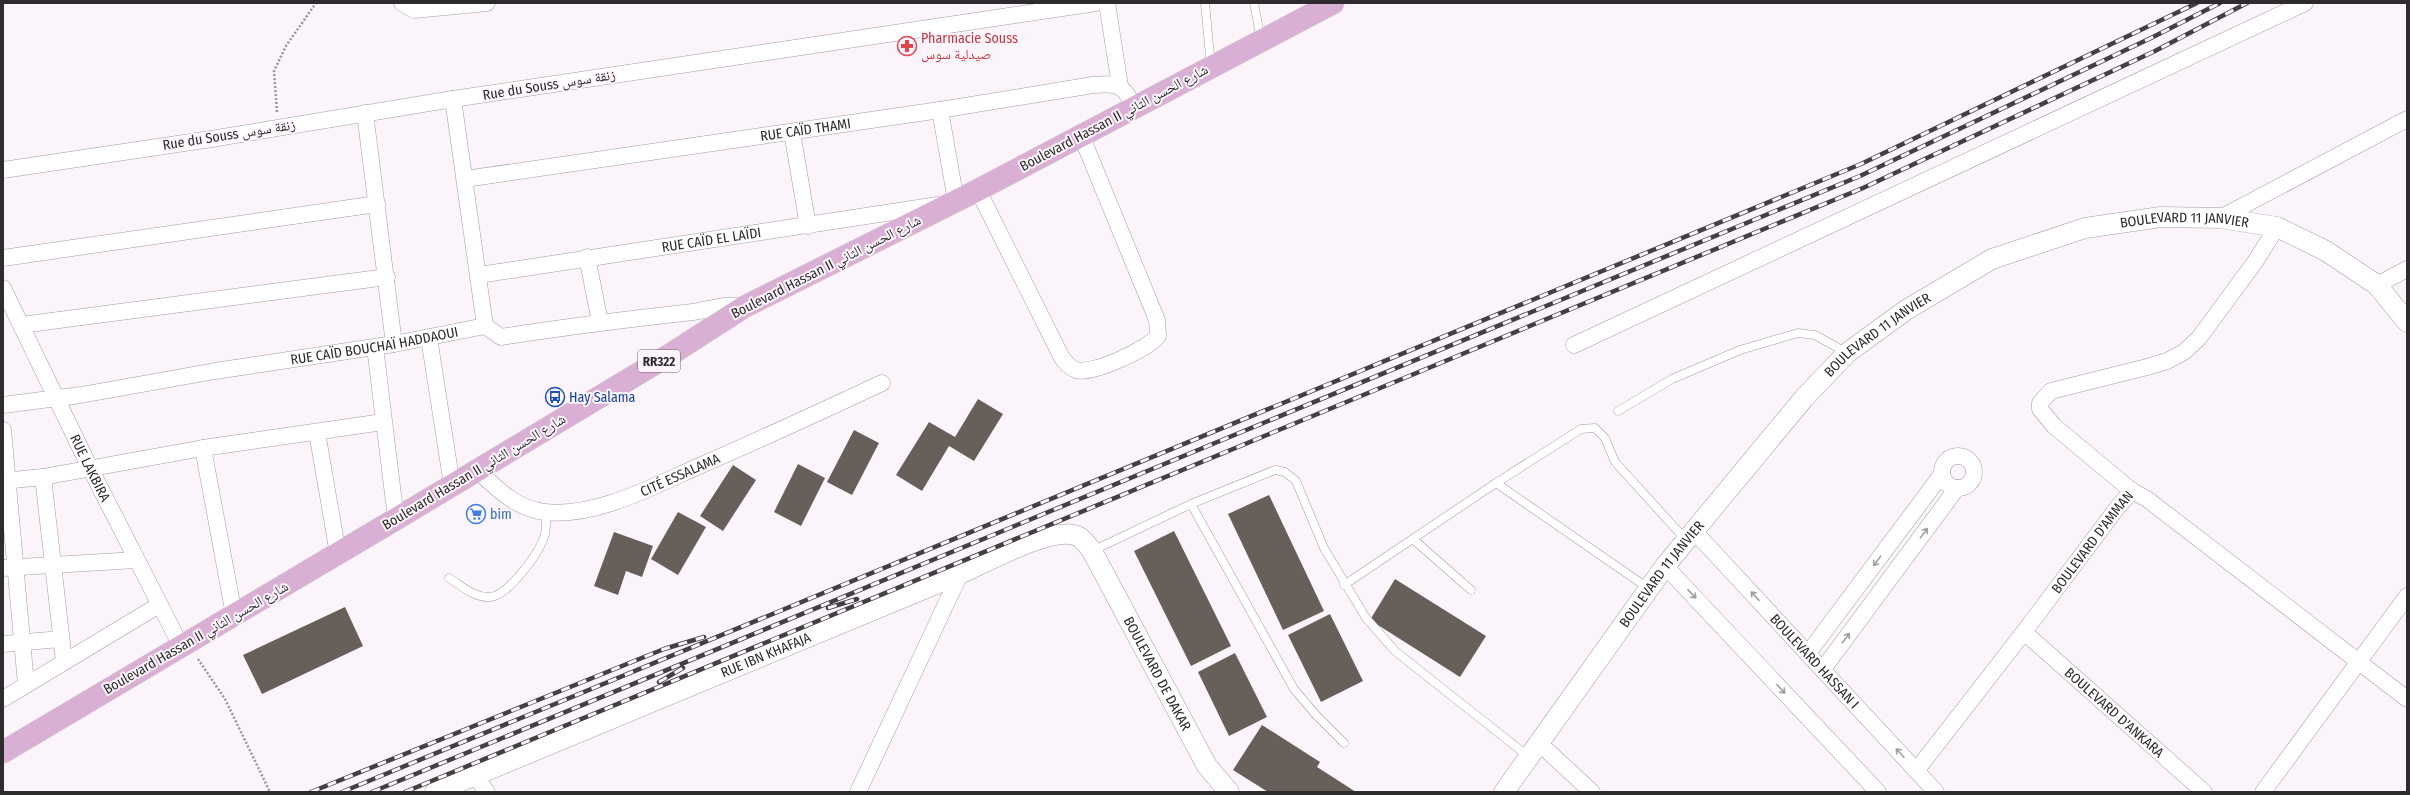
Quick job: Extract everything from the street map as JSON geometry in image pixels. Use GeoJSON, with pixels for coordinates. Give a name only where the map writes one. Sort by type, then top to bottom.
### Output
{"type":"FeatureCollection","features":[{"type":"Feature","properties":{"kind":"main road","name":"Boulevard Hassan II شارع الحسن الثاني"},"geometry":{"type":"LineString","coordinates":[[3,752],[338,554],[671,354],[744,307],[978,190],[1261,40],[1312,8],[1333,3]]}},
{"type":"Feature","properties":{"kind":"street"},"geometry":{"type":"LineString","coordinates":[[402,3],[414,10],[487,3]]}},
{"type":"Feature","properties":{"kind":"street","name":"Rue du Souss زنقة سوس"},"geometry":{"type":"LineString","coordinates":[[3,170],[278,128],[453,99],[1096,3]]}},
{"type":"Feature","properties":{"kind":"street"},"geometry":{"type":"LineString","coordinates":[[1107,3],[1120,86],[1127,92],[1134,107]]}},
{"type":"Feature","properties":{"kind":"street"},"geometry":{"type":"LineString","coordinates":[[1574,345],[2305,3]]}},
{"type":"Feature","properties":{"kind":"street","name":"RUE CAÏD THAMI"},"geometry":{"type":"LineString","coordinates":[[464,179],[940,110],[1093,85],[1109,84],[1120,86]]}},
{"type":"Feature","properties":{"kind":"street"},"geometry":{"type":"LineString","coordinates":[[453,99],[485,326],[501,336],[600,322],[697,312],[726,306],[744,307]]}},
{"type":"Feature","properties":{"kind":"street"},"geometry":{"type":"LineString","coordinates":[[940,110],[950,204]]}},
{"type":"Feature","properties":{"kind":"street"},"geometry":{"type":"LineString","coordinates":[[365,113],[394,344]]}},
{"type":"Feature","properties":{"kind":"street"},"geometry":{"type":"LineString","coordinates":[[2220,218],[2407,119]]}},
{"type":"Feature","properties":{"kind":"street"},"geometry":{"type":"LineString","coordinates":[[792,132],[808,226]]}},
{"type":"Feature","properties":{"kind":"street"},"geometry":{"type":"LineString","coordinates":[[978,190],[1062,358],[1068,365],[1076,370],[1097,368],[1144,348],[1158,336],[1157,320],[1081,135]]}},
{"type":"Feature","properties":{"kind":"street"},"geometry":{"type":"LineString","coordinates":[[3,258],[377,204]]}},
{"type":"Feature","properties":{"kind":"street","name":"RUE CAÏD EL LAÏDI"},"geometry":{"type":"LineString","coordinates":[[479,275],[587,257],[808,226],[950,204]]}},
{"type":"Feature","properties":{"kind":"street","name":"BOULEVARD 11 JANVIER"},"geometry":{"type":"LineString","coordinates":[[1504,792],[1665,566],[1804,398],[1846,353],[1906,310],[1992,258],[2085,228],[2161,217],[2220,218],[2277,227],[2326,251],[2377,285],[2407,322]]}},
{"type":"Feature","properties":{"kind":"street"},"geometry":{"type":"LineString","coordinates":[[2132,491],[2050,421],[2040,409],[2040,403],[2051,391],[2147,367],[2167,361],[2184,352],[2199,338],[2255,262],[2277,227]]}},
{"type":"Feature","properties":{"kind":"street"},"geometry":{"type":"LineString","coordinates":[[587,257],[600,322]]}},
{"type":"Feature","properties":{"kind":"street"},"geometry":{"type":"LineString","coordinates":[[2377,285],[2407,269]]}},
{"type":"Feature","properties":{"kind":"street"},"geometry":{"type":"LineString","coordinates":[[13,317],[386,277]]}},
{"type":"Feature","properties":{"kind":"street","name":"RUE LAKBIRA"},"geometry":{"type":"LineString","coordinates":[[3,288],[13,317],[55,397],[136,560],[159,605],[184,644]]}},
{"type":"Feature","properties":{"kind":"street","name":"RUE CAÏD BOUCHAÏ HADDAOUI"},"geometry":{"type":"LineString","coordinates":[[3,405],[55,397],[81,395],[215,371],[394,344],[485,326]]}},
{"type":"Feature","properties":{"kind":"street"},"geometry":{"type":"LineString","coordinates":[[429,338],[452,485]]}},
{"type":"Feature","properties":{"kind":"street"},"geometry":{"type":"LineString","coordinates":[[375,347],[396,519]]}},
{"type":"Feature","properties":{"kind":"street","name":"CITÉ ESSALAMA"},"geometry":{"type":"LineString","coordinates":[[477,470],[499,492],[524,507],[546,512],[572,511],[605,505],[642,491],[882,384]]}},
{"type":"Feature","properties":{"kind":"street"},"geometry":{"type":"LineString","coordinates":[[5,481],[43,477],[203,448],[383,422]]}},
{"type":"Feature","properties":{"kind":"street"},"geometry":{"type":"LineString","coordinates":[[3,430],[10,568],[23,643],[26,684]]}},
{"type":"Feature","properties":{"kind":"street"},"geometry":{"type":"LineString","coordinates":[[317,432],[338,554]]}},
{"type":"Feature","properties":{"kind":"street"},"geometry":{"type":"LineString","coordinates":[[203,448],[234,615]]}},
{"type":"Feature","properties":{"kind":"street"},"geometry":{"type":"LineString","coordinates":[[1808,652],[1942,474],[1944,463],[1953,456],[1965,456],[1973,464],[1975,475],[1969,485],[1958,488],[1947,484],[1942,474]]}},
{"type":"Feature","properties":{"kind":"street"},"geometry":{"type":"LineString","coordinates":[[43,477],[64,661]]}},
{"type":"Feature","properties":{"kind":"street"},"geometry":{"type":"LineString","coordinates":[[1823,669],[1958,488]]}},
{"type":"Feature","properties":{"kind":"street","name":"BOULEVARD D'AMMAN"},"geometry":{"type":"LineString","coordinates":[[1916,770],[2024,632],[2117,508],[2132,491],[2147,499],[2407,699]]}},
{"type":"Feature","properties":{"kind":"street","name":"RUE IBN KHAFAJA"},"geometry":{"type":"LineString","coordinates":[[435,792],[1056,533],[1079,537],[1092,550]]}},
{"type":"Feature","properties":{"kind":"street","name":"BOULEVARD HASSAN I"},"geometry":{"type":"LineString","coordinates":[[1690,535],[1808,652],[1936,792]]}},
{"type":"Feature","properties":{"kind":"street"},"geometry":{"type":"LineString","coordinates":[[1894,538],[1912,550]]}},
{"type":"Feature","properties":{"kind":"street","name":"BOULEVARD DE DAKAR"},"geometry":{"type":"LineString","coordinates":[[1092,550],[1207,766],[1229,792]]}},
{"type":"Feature","properties":{"kind":"street"},"geometry":{"type":"LineString","coordinates":[[10,568],[136,560]]}},
{"type":"Feature","properties":{"kind":"street"},"geometry":{"type":"LineString","coordinates":[[1665,566],[1878,792]]}},
{"type":"Feature","properties":{"kind":"street"},"geometry":{"type":"LineString","coordinates":[[858,792],[960,574]]}},
{"type":"Feature","properties":{"kind":"street"},"geometry":{"type":"LineString","coordinates":[[2262,792],[2358,660],[2407,596]]}},
{"type":"Feature","properties":{"kind":"street"},"geometry":{"type":"LineString","coordinates":[[3,699],[159,605]]}},
{"type":"Feature","properties":{"kind":"street","name":"BOULEVARD D'ANKARA"},"geometry":{"type":"LineString","coordinates":[[2024,632],[2204,792]]}},
{"type":"Feature","properties":{"kind":"street"},"geometry":{"type":"LineString","coordinates":[[3,644],[61,639]]}},
{"type":"Feature","properties":{"kind":"street"},"geometry":{"type":"LineString","coordinates":[[1534,750],[1592,792]]}},
{"type":"Feature","properties":{"kind":"street"},"geometry":{"type":"LineString","coordinates":[[475,776],[487,792]]}},
{"type":"Feature","properties":{"kind":"lane"},"geometry":{"type":"LineString","coordinates":[[1205,3],[1211,67]]}},
{"type":"Feature","properties":{"kind":"lane"},"geometry":{"type":"LineString","coordinates":[[1254,3],[1261,40]]}},
{"type":"Feature","properties":{"kind":"lane"},"geometry":{"type":"LineString","coordinates":[[1618,411],[1679,376],[1740,350],[1798,332],[1815,334],[1846,353]]}},
{"type":"Feature","properties":{"kind":"lane"},"geometry":{"type":"LineString","coordinates":[[1344,585],[1414,540],[1496,483],[1581,429],[1595,428],[1605,438],[1614,462],[1690,535]]}},
{"type":"Feature","properties":{"kind":"lane"},"geometry":{"type":"LineString","coordinates":[[1092,550],[1191,504],[1275,470],[1284,472],[1296,481],[1324,548],[1344,585],[1366,618],[1396,651],[1534,750]]}},
{"type":"Feature","properties":{"kind":"lane"},"geometry":{"type":"LineString","coordinates":[[1496,483],[1649,589]]}},
{"type":"Feature","properties":{"kind":"lane"},"geometry":{"type":"LineString","coordinates":[[1191,504],[1294,689],[1316,715],[1344,743]]}},
{"type":"Feature","properties":{"kind":"lane"},"geometry":{"type":"LineString","coordinates":[[449,578],[476,595],[492,597],[508,587],[540,548],[545,535],[546,512]]}},
{"type":"Feature","properties":{"kind":"lane"},"geometry":{"type":"LineString","coordinates":[[1414,540],[1471,590]]}},
{"type":"Feature","properties":{"kind":"path"},"geometry":{"type":"LineString","coordinates":[[278,128],[274,71],[286,46],[316,3]]}},
{"type":"Feature","properties":{"kind":"path"},"geometry":{"type":"LineString","coordinates":[[184,644],[225,699],[270,792]]}},
{"type":"Feature","properties":{"kind":"building"},"geometry":{"type":"Polygon","coordinates":[[[978,399],[1003,414],[974,461],[949,446],[922,491],[896,475],[929,422],[955,437],[978,399]]]}},
{"type":"Feature","properties":{"kind":"building"},"geometry":{"type":"Polygon","coordinates":[[[854,430],[879,443],[852,495],[827,482],[854,430]]]}},
{"type":"Feature","properties":{"kind":"building"},"geometry":{"type":"Polygon","coordinates":[[[798,464],[825,478],[801,526],[774,512],[798,464]]]}},
{"type":"Feature","properties":{"kind":"building"},"geometry":{"type":"Polygon","coordinates":[[[733,465],[756,480],[723,531],[700,516],[733,465]]]}},
{"type":"Feature","properties":{"kind":"building"},"geometry":{"type":"Polygon","coordinates":[[[1269,495],[1324,611],[1283,630],[1228,514],[1269,495]]]}},
{"type":"Feature","properties":{"kind":"building"},"geometry":{"type":"Polygon","coordinates":[[[678,512],[706,527],[678,575],[651,559],[678,512]]]}},
{"type":"Feature","properties":{"kind":"building"},"geometry":{"type":"Polygon","coordinates":[[[1174,531],[1231,646],[1191,666],[1134,551],[1174,531]]]}},
{"type":"Feature","properties":{"kind":"building"},"geometry":{"type":"Polygon","coordinates":[[[614,532],[653,546],[642,577],[626,571],[618,595],[594,586],[614,532]]]}},
{"type":"Feature","properties":{"kind":"building"},"geometry":{"type":"Polygon","coordinates":[[[1395,579],[1486,636],[1460,677],[1370,620],[1395,579]]]}},
{"type":"Feature","properties":{"kind":"building"},"geometry":{"type":"Polygon","coordinates":[[[345,607],[363,646],[262,694],[243,655],[345,607]]]}},
{"type":"Feature","properties":{"kind":"building"},"geometry":{"type":"Polygon","coordinates":[[[1330,614],[1363,681],[1321,702],[1288,635],[1330,614]]]}},
{"type":"Feature","properties":{"kind":"building"},"geometry":{"type":"Polygon","coordinates":[[[1235,653],[1267,717],[1229,736],[1198,672],[1235,653]]]}},
{"type":"Feature","properties":{"kind":"building"},"geometry":{"type":"Polygon","coordinates":[[[1262,725],[1320,762],[1317,767],[1356,792],[1268,792],[1233,770],[1262,725]]]}},
{"type":"Feature","properties":{"kind":"railway"},"geometry":{"type":"LineString","coordinates":[[342,792],[1861,164],[2197,3]]}},
{"type":"Feature","properties":{"kind":"railway"},"geometry":{"type":"LineString","coordinates":[[372,792],[1860,176],[2151,38],[2220,3]]}},
{"type":"Feature","properties":{"kind":"railway"},"geometry":{"type":"LineString","coordinates":[[405,792],[1863,188],[2155,51],[2247,3]]}},
{"type":"Feature","properties":{"kind":"railway"},"geometry":{"type":"LineString","coordinates":[[828,608],[857,599]]}},
{"type":"Feature","properties":{"kind":"railway"},"geometry":{"type":"LineString","coordinates":[[311,792],[664,649],[704,637]]}},
{"type":"Feature","properties":{"kind":"railway"},"geometry":{"type":"LineString","coordinates":[[659,682],[683,668]]}},
{"type":"Feature","properties":{"kind":"place","name":"Pharmacie Souss صيدلية سوس"},"geometry":{"type":"Point","coordinates":[907,46]}},
{"type":"Feature","properties":{"kind":"place","name":"Hay Salama"},"geometry":{"type":"Point","coordinates":[555,397]}},
{"type":"Feature","properties":{"kind":"place","name":"bim"},"geometry":{"type":"Point","coordinates":[476,514]}}]}
